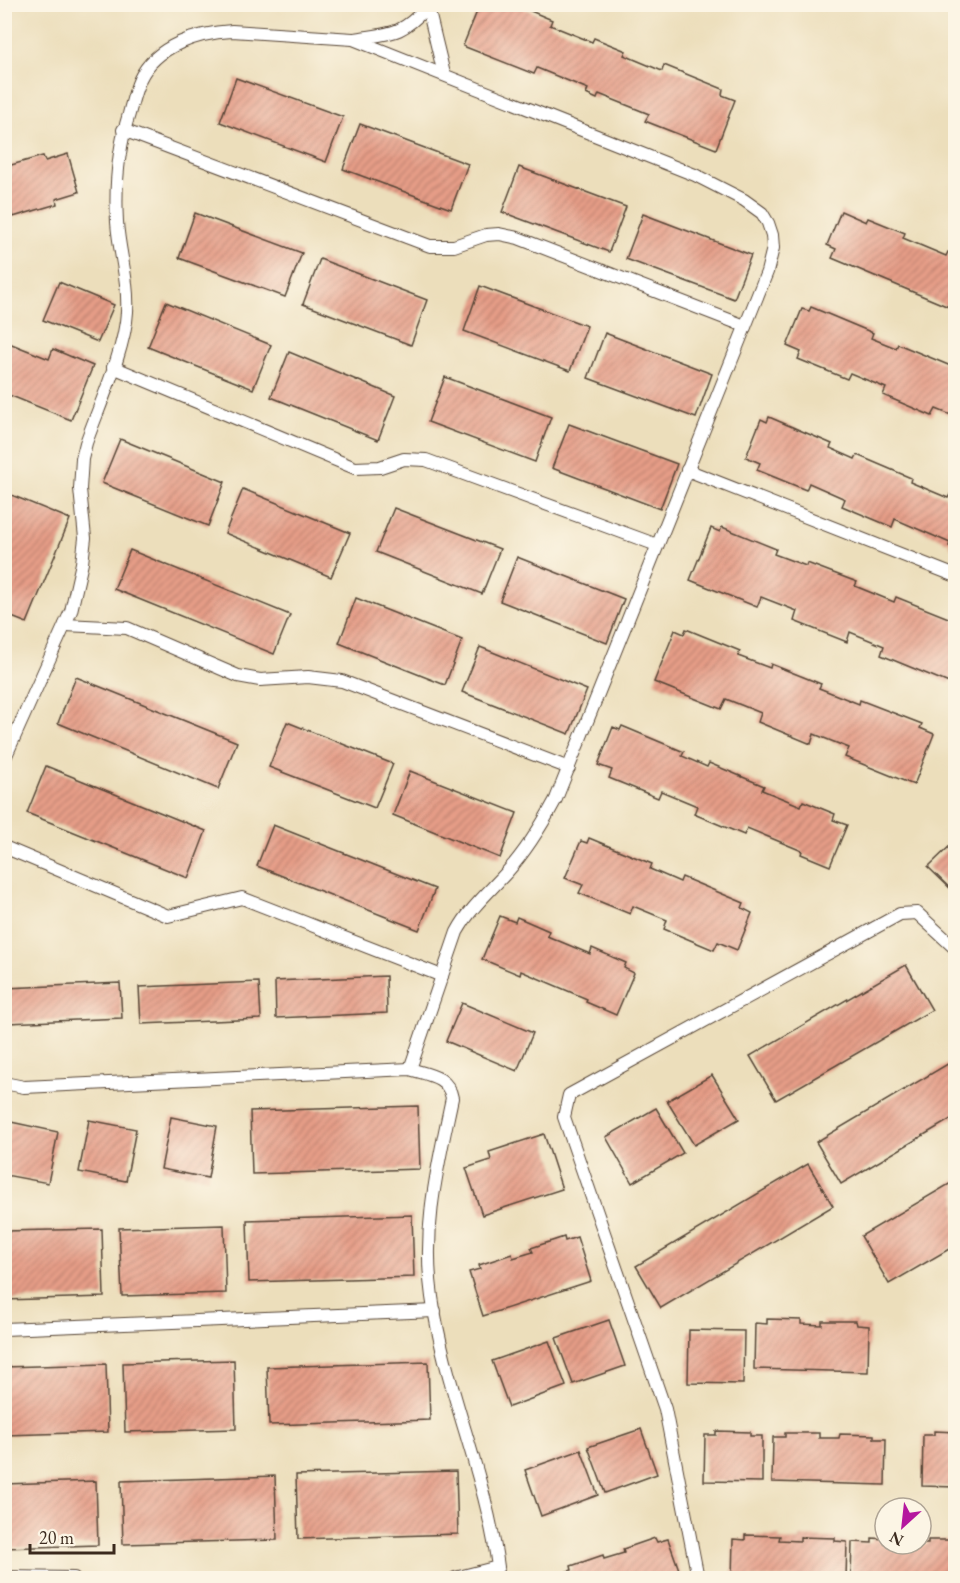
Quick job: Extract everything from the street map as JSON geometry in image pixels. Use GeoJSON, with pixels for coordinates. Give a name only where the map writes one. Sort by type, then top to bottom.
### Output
{"type":"FeatureCollection","features":[{"type":"Feature","properties":{"kind":"lane"},"geometry":{"type":"LineString","coordinates":[[4,760],[65,625],[77,589],[85,538],[80,489],[82,459],[120,347],[127,306],[126,278],[117,223],[116,187],[121,138],[140,78],[149,66],[174,45],[212,32],[232,31],[353,39],[399,32],[412,24],[427,6]]}},
{"type":"Feature","properties":{"kind":"lane"},"geometry":{"type":"LineString","coordinates":[[427,6],[444,74]]}},
{"type":"Feature","properties":{"kind":"lane"},"geometry":{"type":"LineString","coordinates":[[353,39],[695,175],[753,206],[768,223],[773,248],[771,260],[556,799],[542,826],[525,851],[466,915],[457,932],[410,1069]]}},
{"type":"Feature","properties":{"kind":"lane"},"geometry":{"type":"LineString","coordinates":[[123,130],[430,246],[454,246],[486,235],[499,234],[518,238],[745,326]]}},
{"type":"Feature","properties":{"kind":"lane"},"geometry":{"type":"LineString","coordinates":[[113,368],[355,468],[380,467],[404,459],[426,460],[657,545]]}},
{"type":"Feature","properties":{"kind":"lane"},"geometry":{"type":"LineString","coordinates":[[687,470],[956,576]]}},
{"type":"Feature","properties":{"kind":"lane"},"geometry":{"type":"LineString","coordinates":[[65,625],[127,628],[248,679],[308,678],[342,681],[569,768]]}},
{"type":"Feature","properties":{"kind":"lane"},"geometry":{"type":"LineString","coordinates":[[4,847],[168,916],[242,898],[442,976]]}},
{"type":"Feature","properties":{"kind":"lane"},"geometry":{"type":"LineString","coordinates":[[698,1578],[666,1409],[564,1116],[569,1095],[900,914],[917,913],[956,949]]}},
{"type":"Feature","properties":{"kind":"lane"},"geometry":{"type":"LineString","coordinates":[[4,1083],[24,1087],[410,1069],[440,1078],[450,1089],[452,1098],[431,1203],[429,1255],[435,1311],[440,1337],[494,1529],[498,1567],[455,1578]]}},
{"type":"Feature","properties":{"kind":"lane"},"geometry":{"type":"LineString","coordinates":[[4,1329],[435,1311]]}},
{"type":"Feature","properties":{"kind":"lane"},"geometry":{"type":"LineString","coordinates":[[4,1577],[74,1578]]}},
{"type":"Feature","properties":{"kind":"building"},"geometry":{"type":"Polygon","coordinates":[[[480,4],[514,4],[552,20],[550,25],[592,42],[594,38],[626,51],[624,55],[662,71],[664,65],[723,89],[722,95],[735,100],[716,149],[645,121],[649,114],[599,94],[597,99],[586,94],[588,89],[537,68],[534,74],[463,46],[480,4]]]}},
{"type":"Feature","properties":{"kind":"building"},"geometry":{"type":"Polygon","coordinates":[[[236,78],[343,117],[326,162],[220,122],[236,78]]]}},
{"type":"Feature","properties":{"kind":"building"},"geometry":{"type":"Polygon","coordinates":[[[360,124],[468,164],[451,209],[343,169],[360,124]]]}},
{"type":"Feature","properties":{"kind":"building"},"geometry":{"type":"Polygon","coordinates":[[[68,154],[79,192],[56,199],[57,204],[13,217],[11,212],[4,214],[4,167],[43,156],[45,161],[68,154]]]}},
{"type":"Feature","properties":{"kind":"building"},"geometry":{"type":"Polygon","coordinates":[[[519,167],[626,207],[609,252],[502,212],[519,167]]]}},
{"type":"Feature","properties":{"kind":"building"},"geometry":{"type":"Polygon","coordinates":[[[841,211],[866,222],[868,218],[905,233],[903,238],[946,256],[948,252],[956,255],[956,310],[832,258],[836,249],[827,245],[841,211]]]}},
{"type":"Feature","properties":{"kind":"building"},"geometry":{"type":"Polygon","coordinates":[[[195,213],[302,253],[285,297],[179,258],[195,213]]]}},
{"type":"Feature","properties":{"kind":"building"},"geometry":{"type":"Polygon","coordinates":[[[643,214],[751,255],[734,299],[626,259],[643,214]]]}},
{"type":"Feature","properties":{"kind":"building"},"geometry":{"type":"Polygon","coordinates":[[[320,259],[427,300],[411,345],[303,304],[320,259]]]}},
{"type":"Feature","properties":{"kind":"building"},"geometry":{"type":"Polygon","coordinates":[[[59,282],[114,305],[98,342],[43,320],[59,282]]]}},
{"type":"Feature","properties":{"kind":"building"},"geometry":{"type":"Polygon","coordinates":[[[480,286],[587,326],[570,371],[464,331],[480,286]]]}},
{"type":"Feature","properties":{"kind":"building"},"geometry":{"type":"Polygon","coordinates":[[[166,302],[271,345],[253,389],[148,347],[166,302]]]}},
{"type":"Feature","properties":{"kind":"building"},"geometry":{"type":"Polygon","coordinates":[[[811,307],[873,333],[871,338],[896,348],[898,344],[953,367],[951,371],[956,373],[956,417],[936,409],[932,416],[883,395],[886,388],[850,373],[847,379],[798,359],[801,352],[787,346],[802,309],[809,311],[811,307]]]}},
{"type":"Feature","properties":{"kind":"building"},"geometry":{"type":"Polygon","coordinates":[[[605,333],[712,374],[696,418],[588,378],[605,333]]]}},
{"type":"Feature","properties":{"kind":"building"},"geometry":{"type":"Polygon","coordinates":[[[4,341],[49,359],[53,349],[93,366],[71,420],[4,393],[4,341]]]}},
{"type":"Feature","properties":{"kind":"building"},"geometry":{"type":"Polygon","coordinates":[[[289,352],[395,396],[378,440],[271,397],[289,352]]]}},
{"type":"Feature","properties":{"kind":"building"},"geometry":{"type":"Polygon","coordinates":[[[445,377],[551,417],[535,462],[428,422],[445,377]]]}},
{"type":"Feature","properties":{"kind":"building"},"geometry":{"type":"Polygon","coordinates":[[[769,417],[832,444],[830,448],[855,459],[857,455],[911,478],[910,482],[948,498],[951,493],[956,495],[956,549],[949,546],[950,543],[895,519],[892,527],[842,506],[845,499],[809,483],[806,490],[757,470],[760,463],[746,457],[761,419],[767,422],[769,417]]]}},
{"type":"Feature","properties":{"kind":"building"},"geometry":{"type":"Polygon","coordinates":[[[569,424],[677,464],[660,509],[552,468],[569,424]]]}},
{"type":"Feature","properties":{"kind":"building"},"geometry":{"type":"Polygon","coordinates":[[[120,439],[225,482],[208,526],[102,483],[120,439]]]}},
{"type":"Feature","properties":{"kind":"building"},"geometry":{"type":"Polygon","coordinates":[[[243,489],[350,533],[331,577],[225,533],[243,489]]]}},
{"type":"Feature","properties":{"kind":"building"},"geometry":{"type":"Polygon","coordinates":[[[4,492],[70,519],[27,623],[4,614],[4,492]]]}},
{"type":"Feature","properties":{"kind":"building"},"geometry":{"type":"Polygon","coordinates":[[[394,508],[500,549],[482,594],[376,552],[394,508]]]}},
{"type":"Feature","properties":{"kind":"building"},"geometry":{"type":"Polygon","coordinates":[[[722,527],[776,549],[774,554],[806,566],[807,563],[857,582],[855,586],[894,602],[896,597],[956,621],[956,667],[949,683],[881,655],[884,646],[850,632],[847,642],[794,621],[797,611],[761,597],[757,607],[690,580],[711,528],[720,532],[722,527]]]}},
{"type":"Feature","properties":{"kind":"building"},"geometry":{"type":"Polygon","coordinates":[[[130,550],[290,615],[274,654],[114,589],[130,550]]]}},
{"type":"Feature","properties":{"kind":"building"},"geometry":{"type":"Polygon","coordinates":[[[517,557],[624,599],[607,643],[500,601],[517,557]]]}},
{"type":"Feature","properties":{"kind":"building"},"geometry":{"type":"Polygon","coordinates":[[[356,598],[462,640],[445,685],[339,643],[356,598]]]}},
{"type":"Feature","properties":{"kind":"building"},"geometry":{"type":"Polygon","coordinates":[[[686,629],[740,651],[738,656],[770,668],[771,664],[821,684],[819,688],[859,704],[860,700],[922,724],[920,728],[934,734],[914,785],[845,757],[849,748],[814,734],[811,744],[758,722],[761,713],[726,699],[721,709],[654,682],[675,630],[684,634],[686,629]]]}},
{"type":"Feature","properties":{"kind":"building"},"geometry":{"type":"Polygon","coordinates":[[[480,647],[587,690],[569,734],[462,692],[480,647]]]}},
{"type":"Feature","properties":{"kind":"building"},"geometry":{"type":"Polygon","coordinates":[[[76,677],[237,742],[218,789],[58,723],[76,677]]]}},
{"type":"Feature","properties":{"kind":"building"},"geometry":{"type":"Polygon","coordinates":[[[287,722],[393,764],[375,808],[269,767],[287,722]]]}},
{"type":"Feature","properties":{"kind":"building"},"geometry":{"type":"Polygon","coordinates":[[[622,726],[684,752],[682,756],[707,767],[709,763],[764,786],[762,790],[801,806],[803,801],[835,814],[833,820],[847,825],[830,866],[801,854],[802,851],[747,828],[744,835],[694,814],[697,806],[661,791],[658,798],[609,778],[612,770],[598,765],[613,727],[620,730],[622,726]]]}},
{"type":"Feature","properties":{"kind":"building"},"geometry":{"type":"Polygon","coordinates":[[[46,766],[206,831],[188,878],[27,813],[46,766]]]}},
{"type":"Feature","properties":{"kind":"building"},"geometry":{"type":"Polygon","coordinates":[[[410,771],[517,813],[500,858],[393,815],[410,771]]]}},
{"type":"Feature","properties":{"kind":"building"},"geometry":{"type":"Polygon","coordinates":[[[273,825],[435,889],[419,930],[257,866],[273,825]]]}},
{"type":"Feature","properties":{"kind":"building"},"geometry":{"type":"Polygon","coordinates":[[[589,838],[652,864],[650,869],[680,882],[682,877],[744,903],[742,908],[752,913],[737,950],[718,942],[714,950],[664,929],[667,920],[633,906],[630,914],[579,893],[583,885],[565,878],[581,841],[587,843],[589,838]]]}},
{"type":"Feature","properties":{"kind":"building"},"geometry":{"type":"Polygon","coordinates":[[[956,840],[956,894],[928,867],[956,840]]]}},
{"type":"Feature","properties":{"kind":"building"},"geometry":{"type":"Polygon","coordinates":[[[500,916],[515,922],[517,917],[549,931],[547,936],[590,954],[592,948],[626,963],[624,968],[634,973],[616,1015],[586,1002],[587,999],[521,971],[520,975],[482,959],[500,916]]]}},
{"type":"Feature","properties":{"kind":"building"},"geometry":{"type":"Polygon","coordinates":[[[906,965],[932,1010],[776,1100],[750,1056],[906,965]]]}},
{"type":"Feature","properties":{"kind":"building"},"geometry":{"type":"Polygon","coordinates":[[[386,976],[387,1013],[276,1018],[275,981],[386,976]]]}},
{"type":"Feature","properties":{"kind":"building"},"geometry":{"type":"Polygon","coordinates":[[[259,982],[261,1019],[141,1024],[139,987],[259,982]]]}},
{"type":"Feature","properties":{"kind":"building"},"geometry":{"type":"Polygon","coordinates":[[[120,983],[122,1018],[8,1023],[6,988],[120,983]]]}},
{"type":"Feature","properties":{"kind":"building"},"geometry":{"type":"Polygon","coordinates":[[[462,1003],[533,1033],[517,1071],[446,1041],[462,1003]]]}},
{"type":"Feature","properties":{"kind":"building"},"geometry":{"type":"Polygon","coordinates":[[[956,1059],[956,1116],[841,1184],[816,1142],[956,1059]]]}},
{"type":"Feature","properties":{"kind":"building"},"geometry":{"type":"Polygon","coordinates":[[[712,1075],[739,1119],[694,1145],[667,1101],[712,1075]]]}},
{"type":"Feature","properties":{"kind":"building"},"geometry":{"type":"Polygon","coordinates":[[[418,1106],[420,1169],[252,1174],[250,1111],[418,1106]]]}},
{"type":"Feature","properties":{"kind":"building"},"geometry":{"type":"Polygon","coordinates":[[[656,1108],[683,1153],[632,1183],[606,1137],[656,1108]]]}},
{"type":"Feature","properties":{"kind":"building"},"geometry":{"type":"Polygon","coordinates":[[[171,1117],[217,1126],[208,1178],[161,1169],[171,1117]]]}},
{"type":"Feature","properties":{"kind":"building"},"geometry":{"type":"Polygon","coordinates":[[[89,1120],[136,1129],[126,1181],[79,1172],[89,1120]]]}},
{"type":"Feature","properties":{"kind":"building"},"geometry":{"type":"Polygon","coordinates":[[[11,1122],[58,1132],[48,1183],[5,1175],[5,1156],[11,1122]]]}},
{"type":"Feature","properties":{"kind":"building"},"geometry":{"type":"Polygon","coordinates":[[[544,1134],[562,1189],[482,1215],[466,1168],[491,1160],[489,1152],[544,1134]]]}},
{"type":"Feature","properties":{"kind":"building"},"geometry":{"type":"Polygon","coordinates":[[[808,1164],[833,1206],[661,1308],[636,1266],[808,1164]]]}},
{"type":"Feature","properties":{"kind":"building"},"geometry":{"type":"Polygon","coordinates":[[[956,1180],[956,1245],[889,1284],[861,1236],[956,1180]]]}},
{"type":"Feature","properties":{"kind":"building"},"geometry":{"type":"Polygon","coordinates":[[[412,1215],[414,1277],[249,1282],[247,1220],[412,1215]]]}},
{"type":"Feature","properties":{"kind":"building"},"geometry":{"type":"Polygon","coordinates":[[[224,1225],[226,1293],[122,1296],[119,1228],[224,1225]]]}},
{"type":"Feature","properties":{"kind":"building"},"geometry":{"type":"Polygon","coordinates":[[[102,1229],[104,1297],[4,1300],[4,1231],[102,1229]]]}},
{"type":"Feature","properties":{"kind":"building"},"geometry":{"type":"Polygon","coordinates":[[[564,1237],[565,1241],[577,1237],[591,1281],[483,1316],[469,1272],[480,1269],[479,1265],[512,1254],[513,1258],[533,1252],[531,1248],[564,1237]]]}},
{"type":"Feature","properties":{"kind":"building"},"geometry":{"type":"Polygon","coordinates":[[[767,1319],[801,1320],[801,1324],[822,1325],[822,1321],[856,1321],[857,1325],[869,1326],[868,1372],[754,1369],[755,1323],[767,1324],[767,1319]]]}},
{"type":"Feature","properties":{"kind":"building"},"geometry":{"type":"Polygon","coordinates":[[[609,1320],[625,1366],[573,1384],[556,1338],[609,1320]]]}},
{"type":"Feature","properties":{"kind":"building"},"geometry":{"type":"Polygon","coordinates":[[[689,1330],[744,1331],[743,1384],[688,1383],[689,1330]]]}},
{"type":"Feature","properties":{"kind":"building"},"geometry":{"type":"Polygon","coordinates":[[[549,1341],[566,1386],[509,1407],[492,1361],[549,1341]]]}},
{"type":"Feature","properties":{"kind":"building"},"geometry":{"type":"Polygon","coordinates":[[[234,1360],[236,1429],[125,1432],[123,1363],[234,1360]]]}},
{"type":"Feature","properties":{"kind":"building"},"geometry":{"type":"Polygon","coordinates":[[[428,1362],[430,1420],[269,1425],[267,1367],[428,1362]]]}},
{"type":"Feature","properties":{"kind":"building"},"geometry":{"type":"Polygon","coordinates":[[[106,1364],[108,1432],[4,1435],[4,1367],[106,1364]]]}},
{"type":"Feature","properties":{"kind":"building"},"geometry":{"type":"Polygon","coordinates":[[[641,1429],[657,1474],[605,1493],[588,1447],[641,1429]]]}},
{"type":"Feature","properties":{"kind":"building"},"geometry":{"type":"Polygon","coordinates":[[[716,1431],[750,1432],[750,1436],[762,1436],[762,1482],[704,1481],[705,1435],[716,1435],[716,1431]]]}},
{"type":"Feature","properties":{"kind":"building"},"geometry":{"type":"Polygon","coordinates":[[[934,1431],[956,1432],[956,1487],[922,1486],[923,1435],[934,1435],[934,1431]]]}},
{"type":"Feature","properties":{"kind":"building"},"geometry":{"type":"Polygon","coordinates":[[[785,1433],[819,1433],[819,1438],[839,1438],[840,1434],[874,1435],[874,1439],[886,1439],[885,1485],[772,1482],[773,1437],[785,1437],[785,1433]]]}},
{"type":"Feature","properties":{"kind":"building"},"geometry":{"type":"Polygon","coordinates":[[[581,1450],[598,1495],[541,1516],[525,1470],[581,1450]]]}},
{"type":"Feature","properties":{"kind":"building"},"geometry":{"type":"Polygon","coordinates":[[[456,1471],[458,1534],[298,1539],[296,1475],[456,1471]]]}},
{"type":"Feature","properties":{"kind":"building"},"geometry":{"type":"Polygon","coordinates":[[[275,1476],[277,1540],[123,1544],[121,1481],[275,1476]]]}},
{"type":"Feature","properties":{"kind":"building"},"geometry":{"type":"Polygon","coordinates":[[[96,1481],[98,1545],[4,1548],[4,1484],[96,1481]]]}},
{"type":"Feature","properties":{"kind":"building"},"geometry":{"type":"Polygon","coordinates":[[[745,1535],[780,1536],[779,1540],[800,1541],[800,1537],[835,1538],[835,1541],[847,1542],[846,1578],[732,1578],[733,1539],[745,1540],[745,1535]]]}},
{"type":"Feature","properties":{"kind":"building"},"geometry":{"type":"Polygon","coordinates":[[[655,1538],[657,1542],[668,1539],[682,1578],[562,1578],[561,1573],[572,1570],[571,1566],[603,1555],[604,1559],[624,1553],[623,1549],[655,1538]]]}},
{"type":"Feature","properties":{"kind":"building"},"geometry":{"type":"Polygon","coordinates":[[[873,1538],[873,1556],[933,1556],[933,1540],[956,1540],[956,1578],[851,1578],[852,1542],[872,1543],[873,1538]]]}}]}
